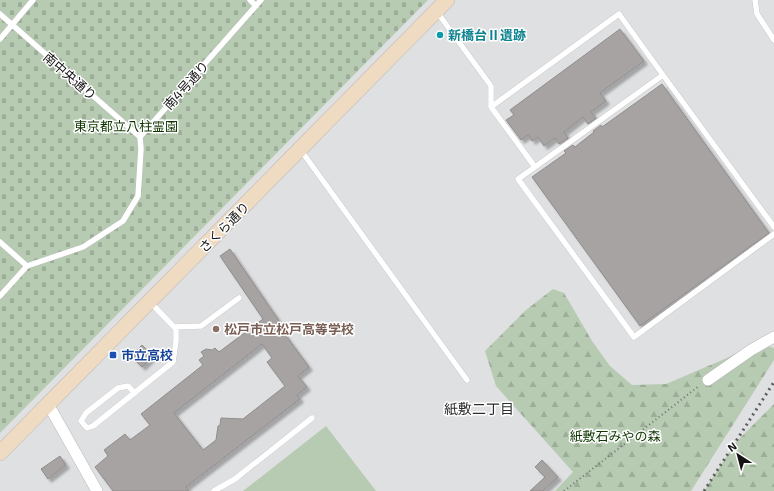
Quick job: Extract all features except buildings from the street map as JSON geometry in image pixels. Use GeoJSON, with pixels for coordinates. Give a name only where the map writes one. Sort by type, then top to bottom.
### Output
{"type":"FeatureCollection","features":[{"type":"Feature","properties":{"kind":"street","name":"さくら通り"},"geometry":{"type":"LineString","coordinates":[[0,453],[447,0]]}},
{"type":"Feature","properties":{"kind":"street"},"geometry":{"type":"LineString","coordinates":[[708,380],[751,350],[774,337]]}},
{"type":"Feature","properties":{"kind":"street"},"geometry":{"type":"LineString","coordinates":[[48,404],[97,491]]}},
{"type":"Feature","properties":{"kind":"lane"},"geometry":{"type":"LineString","coordinates":[[0,39],[33,0]]}},
{"type":"Feature","properties":{"kind":"lane"},"geometry":{"type":"LineString","coordinates":[[250,0],[256,6]]}},
{"type":"Feature","properties":{"kind":"lane","name":"南4号通り"},"geometry":{"type":"LineString","coordinates":[[140,137],[261,0]]}},
{"type":"Feature","properties":{"kind":"lane"},"geometry":{"type":"LineString","coordinates":[[755,0],[757,14],[774,40]]}},
{"type":"Feature","properties":{"kind":"lane"},"geometry":{"type":"LineString","coordinates":[[436,11],[491,86],[491,107],[535,167]]}},
{"type":"Feature","properties":{"kind":"lane","name":"南中央通り"},"geometry":{"type":"LineString","coordinates":[[0,14],[140,137]]}},
{"type":"Feature","properties":{"kind":"lane"},"geometry":{"type":"LineString","coordinates":[[491,107],[619,14],[774,226]]}},
{"type":"Feature","properties":{"kind":"lane"},"geometry":{"type":"LineString","coordinates":[[663,74],[518,179],[634,337],[774,234]]}},
{"type":"Feature","properties":{"kind":"lane"},"geometry":{"type":"LineString","coordinates":[[0,296],[27,266],[83,247],[123,221],[138,196],[141,150],[140,137]]}},
{"type":"Feature","properties":{"kind":"lane"},"geometry":{"type":"LineString","coordinates":[[300,149],[467,380]]}},
{"type":"Feature","properties":{"kind":"lane"},"geometry":{"type":"LineString","coordinates":[[0,242],[27,266]]}},
{"type":"Feature","properties":{"kind":"lane"},"geometry":{"type":"LineString","coordinates":[[174,327],[201,326],[238,298]]}},
{"type":"Feature","properties":{"kind":"lane"},"geometry":{"type":"LineString","coordinates":[[135,393],[128,386],[118,388],[86,412],[81,421],[87,428],[93,426],[135,393],[173,362],[176,329],[149,302]]}},
{"type":"Feature","properties":{"kind":"lane"},"geometry":{"type":"LineString","coordinates":[[214,491],[234,479],[312,418]]}},
{"type":"Feature","properties":{"kind":"path"},"geometry":{"type":"LineString","coordinates":[[564,491],[708,380]]}},
{"type":"Feature","properties":{"kind":"green space","name":"東京都立八柱霊園"},"geometry":{"type":"Polygon","coordinates":[[[0,0],[428,0],[0,433],[0,0]]]}},
{"type":"Feature","properties":{"kind":"green space","name":"紙敷石みやの森"},"geometry":{"type":"Polygon","coordinates":[[[553,289],[564,293],[592,341],[610,366],[632,385],[666,384],[727,358],[755,343],[774,348],[774,360],[691,491],[555,491],[573,472],[496,386],[485,351],[526,310],[553,289]]]}},
{"type":"Feature","properties":{"kind":"green space"},"geometry":{"type":"Polygon","coordinates":[[[774,404],[774,491],[704,491],[736,442],[774,404]]]}},
{"type":"Feature","properties":{"kind":"green space"},"geometry":{"type":"Polygon","coordinates":[[[326,426],[376,491],[243,491],[326,426]]]}},
{"type":"Feature","properties":{"kind":"railway"},"geometry":{"type":"LineString","coordinates":[[704,491],[774,382]]}},
{"type":"Feature","properties":{"kind":"place","name":"新橋台Ⅱ遺跡"},"geometry":{"type":"Point","coordinates":[440,35]}},
{"type":"Feature","properties":{"kind":"place","name":"松戸市立松戸高等学校"},"geometry":{"type":"Point","coordinates":[216,329]}},
{"type":"Feature","properties":{"kind":"place","name":"市立高校"},"geometry":{"type":"Point","coordinates":[113,355]}},
{"type":"Feature","properties":{"kind":"district","name":"紙敷二丁目"},"geometry":{"type":"Point","coordinates":[479,409]}}]}
